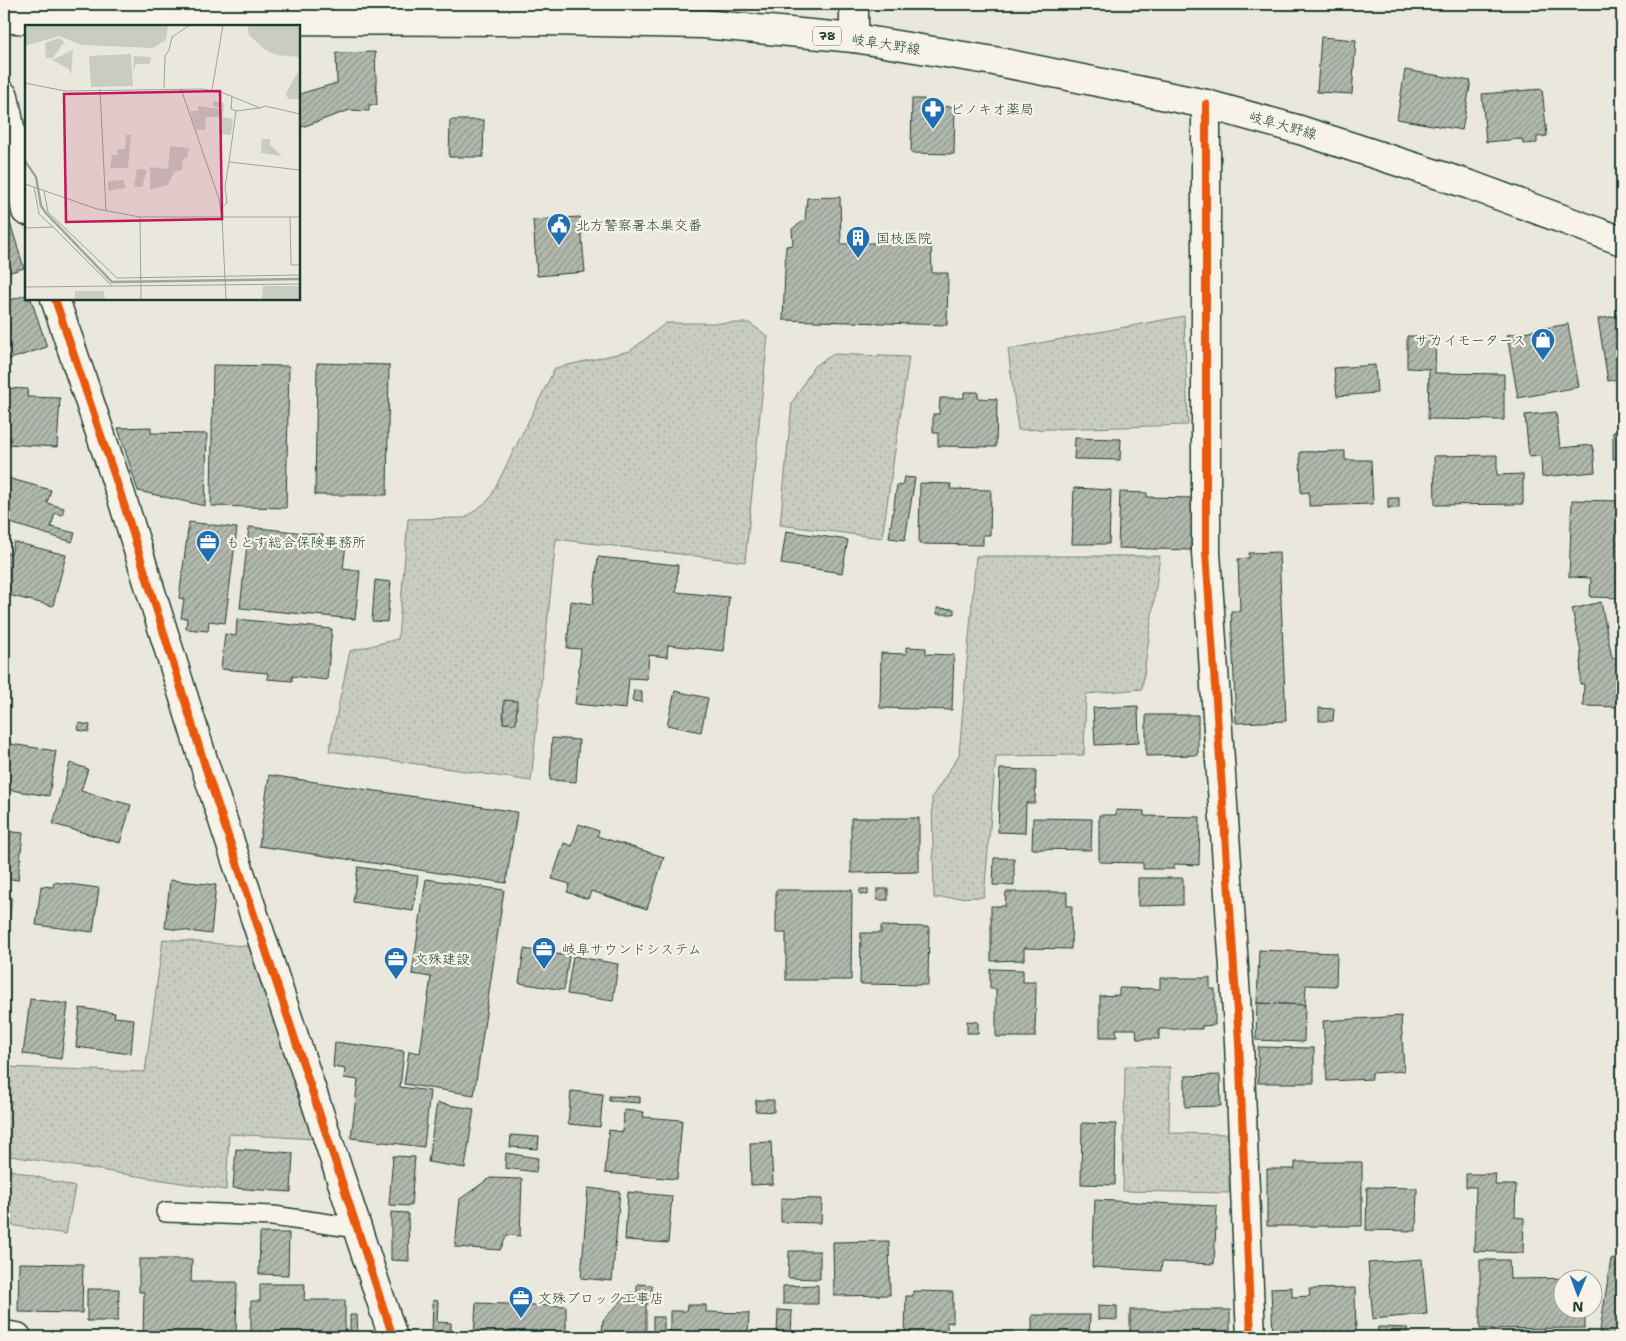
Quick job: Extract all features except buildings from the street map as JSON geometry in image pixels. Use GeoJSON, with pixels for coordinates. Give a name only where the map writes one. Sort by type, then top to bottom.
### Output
{"type":"FeatureCollection","features":[{"type":"Feature","properties":{"kind":"street"},"geometry":{"type":"LineString","coordinates":[[854,4],[854,38]]}},
{"type":"Feature","properties":{"kind":"street","name":"岐阜大野線"},"geometry":{"type":"LineString","coordinates":[[4,19],[545,21],[703,24],[854,38],[994,61],[1206,104],[1300,130],[1460,182],[1622,241]]}},
{"type":"Feature","properties":{"kind":"street"},"geometry":{"type":"LineString","coordinates":[[1206,104],[1206,552],[1240,1042],[1251,1337]]}},
{"type":"Feature","properties":{"kind":"street"},"geometry":{"type":"LineString","coordinates":[[5,113],[25,206]]}},
{"type":"Feature","properties":{"kind":"street"},"geometry":{"type":"LineString","coordinates":[[55,300],[120,492],[206,769],[393,1337]]}},
{"type":"Feature","properties":{"kind":"street"},"geometry":{"type":"LineString","coordinates":[[4,1335],[17,1337]]}},
{"type":"Feature","properties":{"kind":"lane"},"geometry":{"type":"LineString","coordinates":[[166,1212],[273,1216],[357,1228]]}},
{"type":"Feature","properties":{"kind":"shaded area"},"geometry":{"type":"Polygon","coordinates":[[[1184,316],[1188,425],[1018,430],[1008,349],[1184,316]]]}},
{"type":"Feature","properties":{"kind":"shaded area"},"geometry":{"type":"Polygon","coordinates":[[[666,323],[749,323],[768,336],[745,562],[556,539],[531,781],[329,751],[350,651],[398,639],[408,519],[465,518],[489,500],[555,368],[630,351],[666,323]]]}},
{"type":"Feature","properties":{"kind":"shaded area"},"geometry":{"type":"Polygon","coordinates":[[[834,354],[909,357],[882,538],[780,525],[792,403],[814,366],[834,354]]]}},
{"type":"Feature","properties":{"kind":"shaded area"},"geometry":{"type":"Polygon","coordinates":[[[976,556],[1160,556],[1142,689],[1086,694],[1084,755],[996,756],[984,897],[934,898],[932,797],[959,755],[976,556]]]}},
{"type":"Feature","properties":{"kind":"shaded area"},"geometry":{"type":"Polygon","coordinates":[[[4,897],[12,897],[4,976],[4,897]]]}},
{"type":"Feature","properties":{"kind":"shaded area"},"geometry":{"type":"Polygon","coordinates":[[[163,939],[256,947],[316,1139],[229,1134],[226,1190],[4,1155],[5,1067],[145,1072],[163,939]]]}},
{"type":"Feature","properties":{"kind":"shaded area"},"geometry":{"type":"Polygon","coordinates":[[[1125,1066],[1170,1067],[1169,1133],[1230,1134],[1229,1193],[1123,1191],[1125,1066]]]}},
{"type":"Feature","properties":{"kind":"shaded area"},"geometry":{"type":"Polygon","coordinates":[[[4,1168],[75,1187],[66,1234],[4,1224],[4,1168]]]}},
{"type":"Feature","properties":{"kind":"cycle path"},"geometry":{"type":"LineString","coordinates":[[1206,104],[1206,552],[1239,1042],[1251,1337]]}},
{"type":"Feature","properties":{"kind":"cycle path"},"geometry":{"type":"LineString","coordinates":[[55,300],[120,492],[206,769],[393,1337]]}},
{"type":"Feature","properties":{"kind":"place","name":"ピノキオ薬局"},"geometry":{"type":"Point","coordinates":[933,130]}},
{"type":"Feature","properties":{"kind":"place","name":"北方警察署本巣交番"},"geometry":{"type":"Point","coordinates":[559,246]}},
{"type":"Feature","properties":{"kind":"place","name":"国枝医院"},"geometry":{"type":"Point","coordinates":[858,259]}},
{"type":"Feature","properties":{"kind":"place","name":"サカイモータース"},"geometry":{"type":"Point","coordinates":[1543,361]}},
{"type":"Feature","properties":{"kind":"place","name":"もとす総合保険事務所"},"geometry":{"type":"Point","coordinates":[208,563]}},
{"type":"Feature","properties":{"kind":"place","name":"岐阜サウンドシステム"},"geometry":{"type":"Point","coordinates":[544,970]}},
{"type":"Feature","properties":{"kind":"place","name":"文殊建設"},"geometry":{"type":"Point","coordinates":[396,980]}},
{"type":"Feature","properties":{"kind":"place","name":"文殊ブロック工事店"},"geometry":{"type":"Point","coordinates":[521,1319]}}]}
